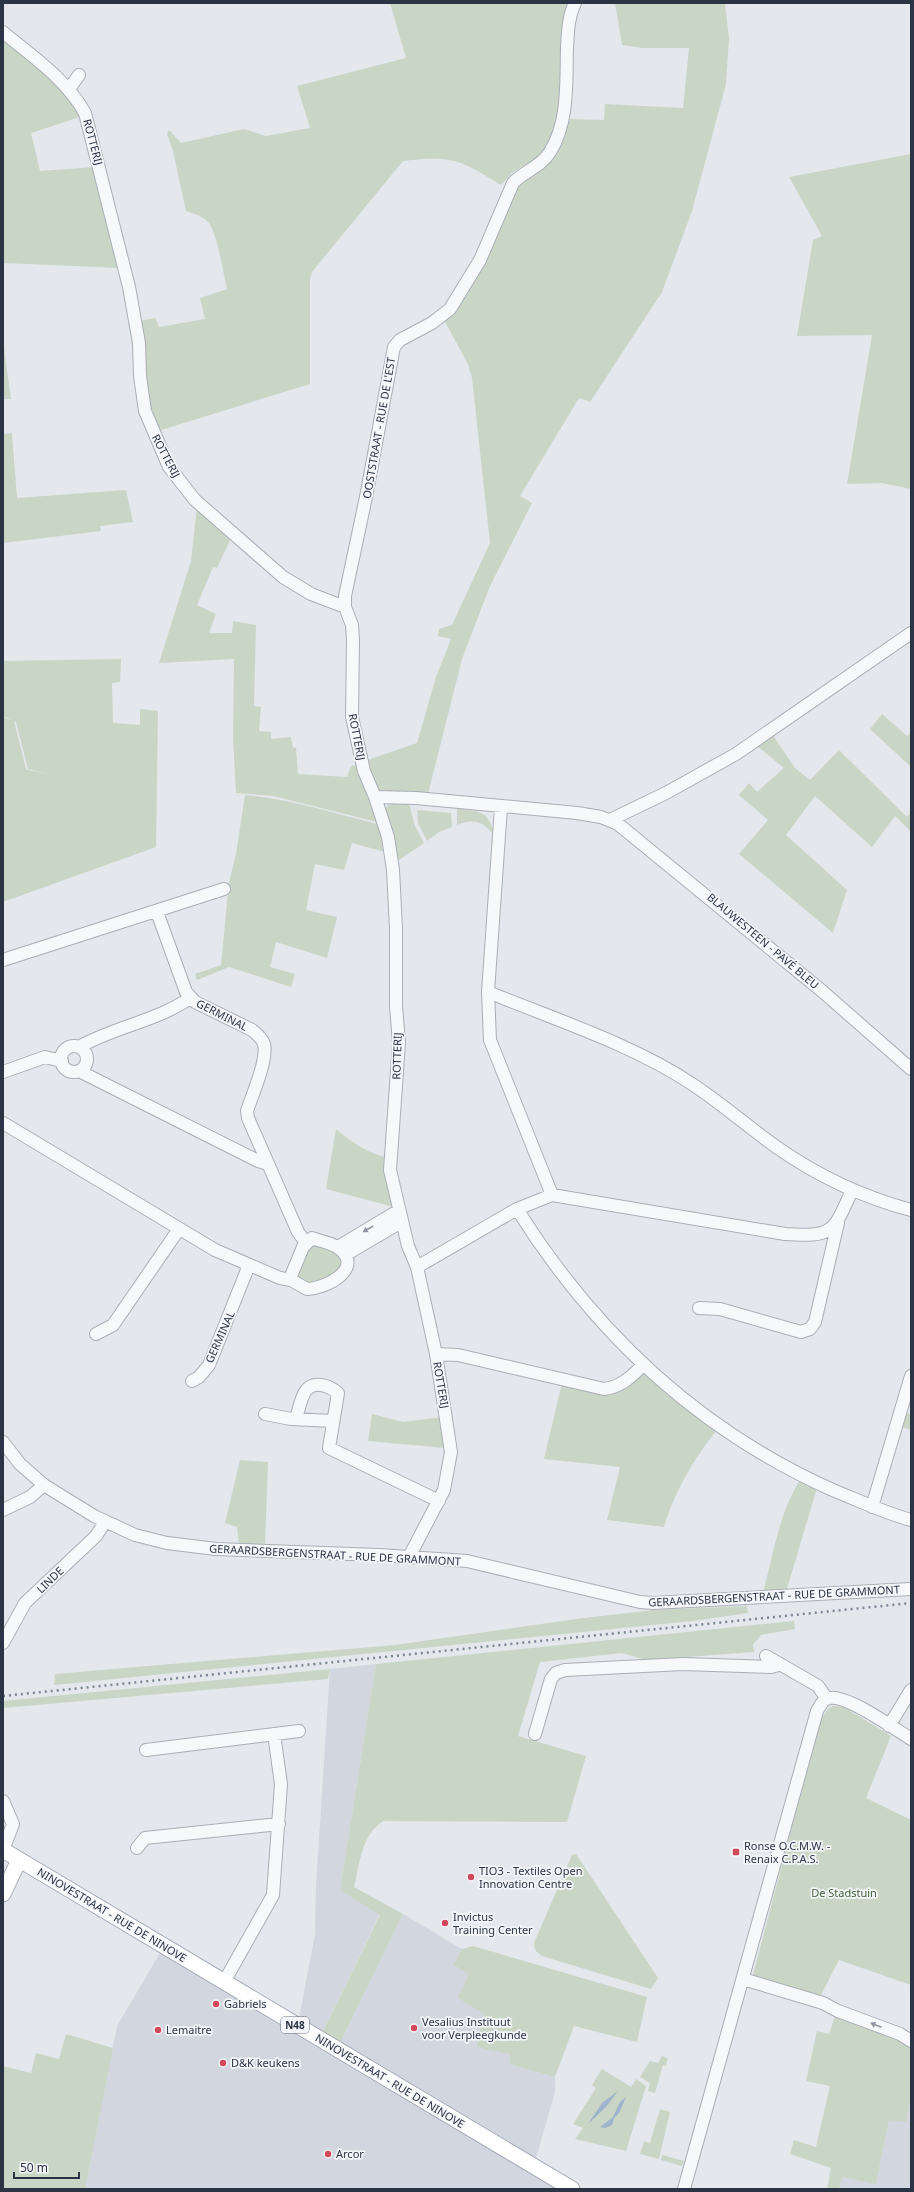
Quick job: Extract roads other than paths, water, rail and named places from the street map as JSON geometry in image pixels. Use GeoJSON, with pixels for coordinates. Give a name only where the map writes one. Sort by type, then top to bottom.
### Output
{"type":"FeatureCollection","features":[{"type":"Feature","properties":{"kind":"main road","name":"NINOVESTRAAT - RUE DE NINOVE"},"geometry":{"type":"LineString","coordinates":[[3,1850],[572,2189]]}},
{"type":"Feature","properties":{"kind":"main road"},"geometry":{"type":"LineString","coordinates":[[3,1894],[19,1860]]}},
{"type":"Feature","properties":{"kind":"street","name":"OOSTSTRAAT - RUE DE L'EST"},"geometry":{"type":"LineString","coordinates":[[345,607],[345,596],[366,497],[394,347],[400,340],[432,323],[450,309],[480,260],[513,183],[541,163],[550,153],[562,118],[568,30],[575,3]]}},
{"type":"Feature","properties":{"kind":"street","name":"ROTTERIJ"},"geometry":{"type":"LineString","coordinates":[[3,32],[51,70],[69,89],[85,113],[129,287],[139,343],[140,376],[146,411],[169,467],[195,500],[283,577],[311,594],[345,607],[352,625],[352,717],[364,772],[375,797],[388,837],[395,888],[396,1006],[399,1043],[390,1170],[408,1246],[417,1267],[436,1354],[451,1452],[447,1482],[439,1501],[409,1557]]}},
{"type":"Feature","properties":{"kind":"street"},"geometry":{"type":"LineString","coordinates":[[69,89],[80,75]]}},
{"type":"Feature","properties":{"kind":"street"},"geometry":{"type":"LineString","coordinates":[[375,797],[416,798],[577,813],[610,820],[666,794],[736,754],[911,633]]}},
{"type":"Feature","properties":{"kind":"street"},"geometry":{"type":"LineString","coordinates":[[502,807],[488,992],[490,1040],[552,1195]]}},
{"type":"Feature","properties":{"kind":"street","name":"BLAUWESTEEN - PAVÉ BLEU"},"geometry":{"type":"LineString","coordinates":[[610,820],[642,842],[769,946],[911,1069]]}},
{"type":"Feature","properties":{"kind":"street"},"geometry":{"type":"LineString","coordinates":[[3,960],[157,912],[224,889]]}},
{"type":"Feature","properties":{"kind":"street","name":"GERMINAL"},"geometry":{"type":"LineString","coordinates":[[157,912],[186,992],[190,998],[195,1002],[252,1030],[262,1040],[264,1056],[247,1111],[268,1164],[298,1232],[306,1244]]}},
{"type":"Feature","properties":{"kind":"street"},"geometry":{"type":"LineString","coordinates":[[488,992],[640,1055],[692,1084],[775,1147],[814,1172],[852,1190],[911,1210]]}},
{"type":"Feature","properties":{"kind":"street","name":"GERMINAL"},"geometry":{"type":"LineString","coordinates":[[79,1047],[96,1038],[174,1009],[190,998]]}},
{"type":"Feature","properties":{"kind":"street"},"geometry":{"type":"LineString","coordinates":[[78,1071],[83,1068],[87,1059],[86,1054],[79,1047],[69,1047],[62,1054],[62,1061],[65,1068],[69,1071],[78,1071],[198,1132],[258,1161],[268,1164]]}},
{"type":"Feature","properties":{"kind":"street"},"geometry":{"type":"LineString","coordinates":[[3,1072],[45,1057],[62,1061]]}},
{"type":"Feature","properties":{"kind":"street"},"geometry":{"type":"LineString","coordinates":[[3,1124],[215,1250],[280,1278],[291,1280],[307,1289],[333,1283],[340,1278],[346,1267],[341,1251],[312,1238],[306,1244],[294,1269],[291,1280]]}},
{"type":"Feature","properties":{"kind":"street"},"geometry":{"type":"LineString","coordinates":[[699,1308],[720,1310],[801,1332],[810,1329],[815,1322],[838,1222],[852,1190]]}},
{"type":"Feature","properties":{"kind":"street"},"geometry":{"type":"LineString","coordinates":[[417,1267],[517,1209],[552,1195],[785,1234],[818,1235],[830,1230],[838,1222]]}},
{"type":"Feature","properties":{"kind":"street"},"geometry":{"type":"LineString","coordinates":[[517,1209],[562,1276],[588,1308],[643,1364],[683,1399],[763,1455],[814,1481],[872,1507],[911,1520]]}},
{"type":"Feature","properties":{"kind":"street"},"geometry":{"type":"LineString","coordinates":[[341,1251],[400,1216]]}},
{"type":"Feature","properties":{"kind":"street"},"geometry":{"type":"LineString","coordinates":[[96,1334],[113,1325],[179,1229]]}},
{"type":"Feature","properties":{"kind":"street","name":"GERMINAL"},"geometry":{"type":"LineString","coordinates":[[192,1381],[199,1377],[209,1365],[250,1265]]}},
{"type":"Feature","properties":{"kind":"street"},"geometry":{"type":"LineString","coordinates":[[436,1354],[458,1355],[604,1390],[613,1388],[627,1381],[643,1364]]}},
{"type":"Feature","properties":{"kind":"street"},"geometry":{"type":"LineString","coordinates":[[872,1507],[911,1376]]}},
{"type":"Feature","properties":{"kind":"street"},"geometry":{"type":"LineString","coordinates":[[296,1418],[305,1390],[309,1386],[314,1384],[333,1389],[338,1393],[330,1448],[439,1501]]}},
{"type":"Feature","properties":{"kind":"street"},"geometry":{"type":"LineString","coordinates":[[266,1414],[334,1421]]}},
{"type":"Feature","properties":{"kind":"street","name":"GERAARDSBERGENSTRAAT - RUE DE GRAMMONT"},"geometry":{"type":"LineString","coordinates":[[3,1442],[20,1464],[44,1484],[104,1522],[135,1535],[203,1548],[409,1557],[480,1563],[595,1592],[653,1604],[911,1589]]}},
{"type":"Feature","properties":{"kind":"street"},"geometry":{"type":"LineString","coordinates":[[3,1510],[30,1497],[44,1484]]}},
{"type":"Feature","properties":{"kind":"street","name":"LINDE"},"geometry":{"type":"LineString","coordinates":[[3,1643],[25,1603],[96,1536],[104,1522]]}},
{"type":"Feature","properties":{"kind":"street"},"geometry":{"type":"LineString","coordinates":[[766,1656],[779,1665],[818,1686],[827,1699]]}},
{"type":"Feature","properties":{"kind":"street"},"geometry":{"type":"LineString","coordinates":[[536,1734],[551,1679],[556,1673],[565,1670],[651,1664],[770,1667],[779,1665]]}},
{"type":"Feature","properties":{"kind":"street"},"geometry":{"type":"LineString","coordinates":[[889,1726],[911,1690]]}},
{"type":"Feature","properties":{"kind":"street"},"geometry":{"type":"LineString","coordinates":[[684,2189],[816,1713],[822,1702],[827,1699],[839,1698],[911,1739]]}},
{"type":"Feature","properties":{"kind":"street"},"geometry":{"type":"LineString","coordinates":[[146,1750],[298,1731]]}},
{"type":"Feature","properties":{"kind":"street"},"geometry":{"type":"LineString","coordinates":[[224,1982],[273,1895],[281,1784],[274,1734]]}},
{"type":"Feature","properties":{"kind":"street"},"geometry":{"type":"LineString","coordinates":[[3,1801],[13,1824],[3,1850]]}},
{"type":"Feature","properties":{"kind":"street"},"geometry":{"type":"LineString","coordinates":[[136,1848],[145,1838],[279,1824]]}},
{"type":"Feature","properties":{"kind":"street"},"geometry":{"type":"LineString","coordinates":[[743,1979],[824,2003],[900,2034],[911,2041]]}},
{"type":"Feature","properties":{"kind":"water"},"geometry":{"type":"Polygon","coordinates":[[[618,2091],[606,2107],[588,2124],[602,2103],[618,2091]]]}},
{"type":"Feature","properties":{"kind":"water"},"geometry":{"type":"Polygon","coordinates":[[[626,2097],[619,2113],[614,2118],[612,2125],[605,2128],[600,2127],[613,2117],[620,2102],[626,2097]]]}},
{"type":"Feature","properties":{"kind":"railway"},"geometry":{"type":"LineString","coordinates":[[3,1696],[911,1603]]}},
{"type":"Feature","properties":{"kind":"place","name":"Ronse O.C.M.W. - Renaix C.P.A.S."},"geometry":{"type":"Point","coordinates":[736,1852]}},
{"type":"Feature","properties":{"kind":"place","name":"TIO3 - Textiles Open Innovation Centre"},"geometry":{"type":"Point","coordinates":[471,1877]}},
{"type":"Feature","properties":{"kind":"place","name":"Invictus Training Center"},"geometry":{"type":"Point","coordinates":[445,1923]}},
{"type":"Feature","properties":{"kind":"place","name":"Gabriels"},"geometry":{"type":"Point","coordinates":[216,2004]}},
{"type":"Feature","properties":{"kind":"place","name":"Vesalius Instituut voor Verpleegkunde"},"geometry":{"type":"Point","coordinates":[414,2028]}},
{"type":"Feature","properties":{"kind":"place","name":"Lemaitre"},"geometry":{"type":"Point","coordinates":[158,2030]}},
{"type":"Feature","properties":{"kind":"place","name":"D&K keukens"},"geometry":{"type":"Point","coordinates":[223,2063]}},
{"type":"Feature","properties":{"kind":"place","name":"Arcor"},"geometry":{"type":"Point","coordinates":[328,2154]}},
{"type":"Feature","properties":{"kind":"park label","name":"De Stadstuin"},"geometry":{"type":"Point","coordinates":[844,1893]}}]}
